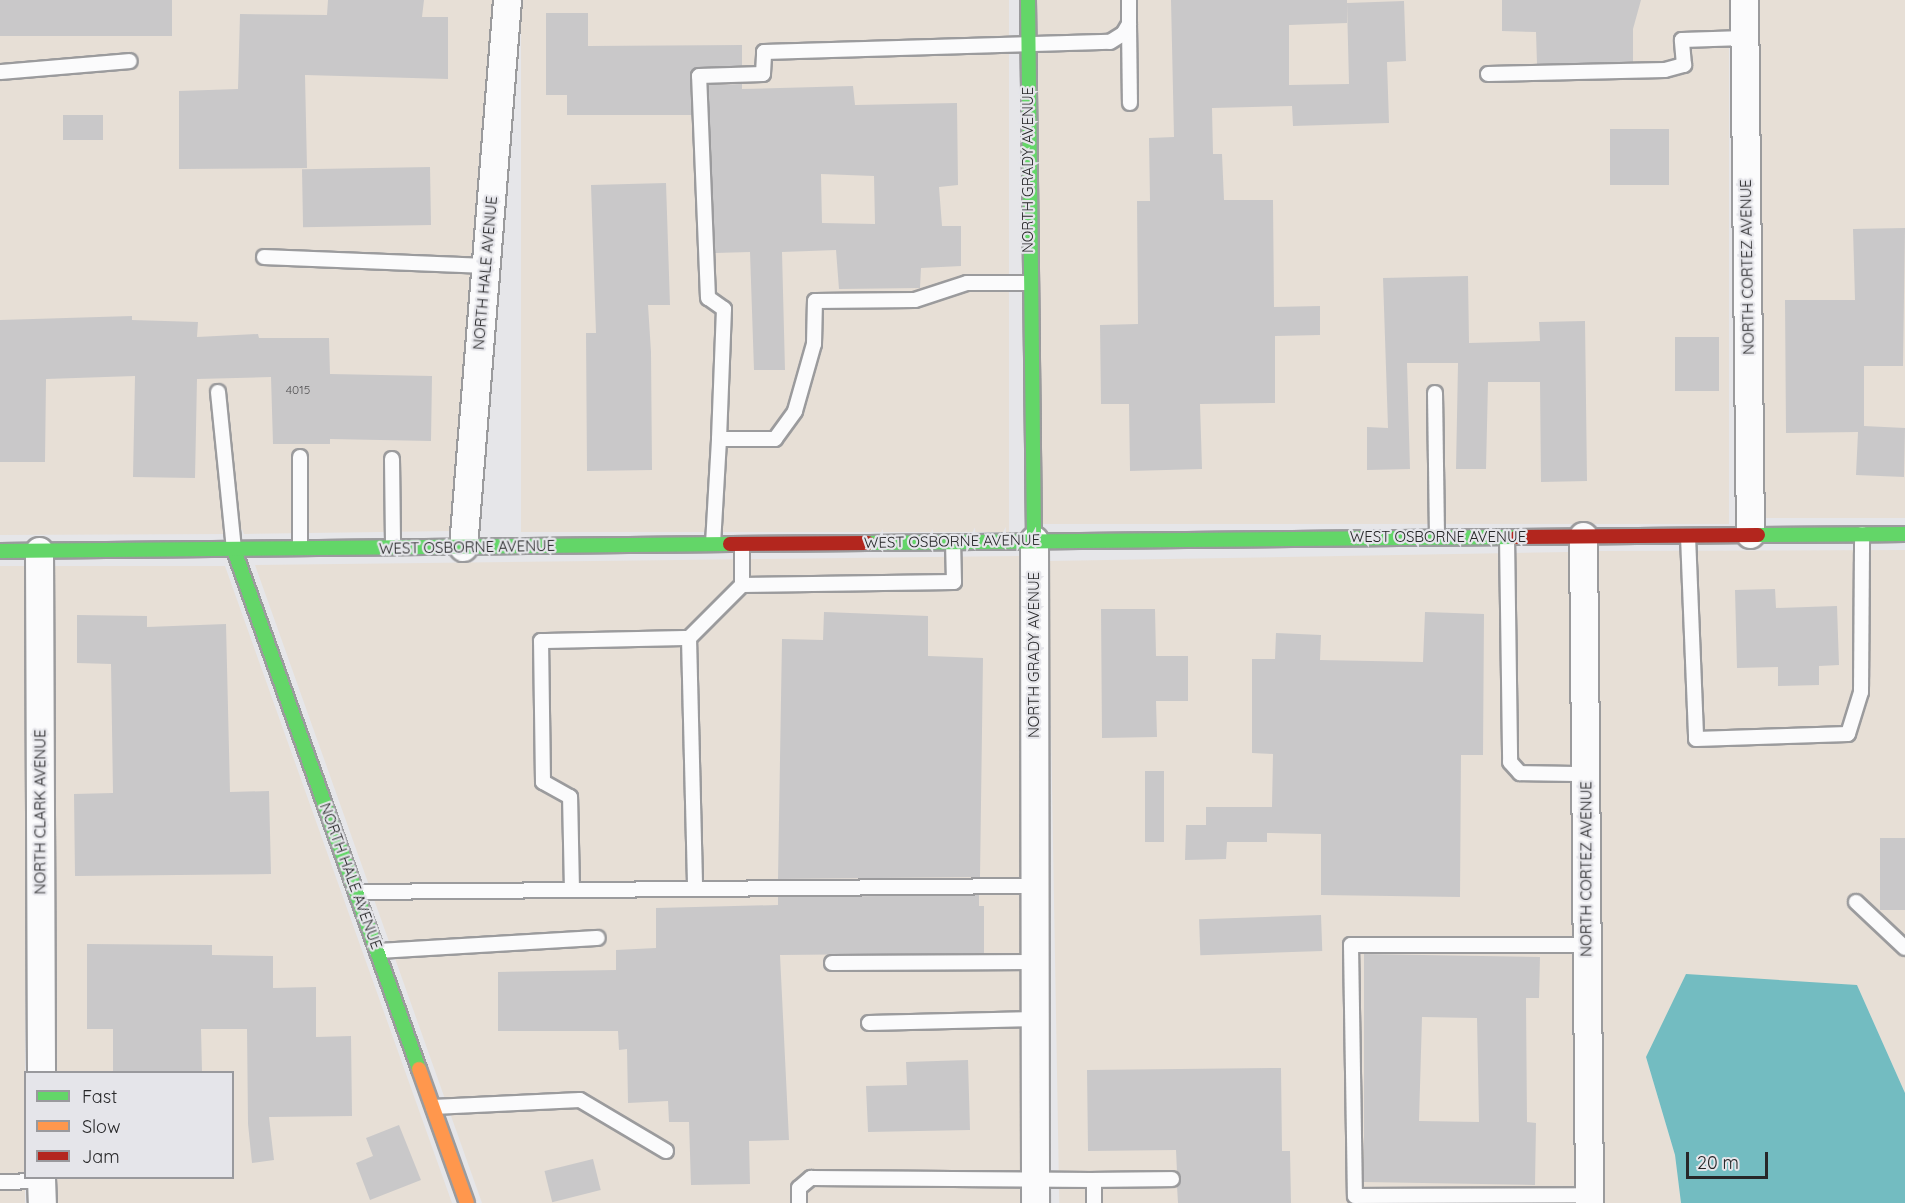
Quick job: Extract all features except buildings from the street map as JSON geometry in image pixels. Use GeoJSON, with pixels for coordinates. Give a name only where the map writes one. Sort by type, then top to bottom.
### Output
{"type":"FeatureCollection","features":[{"type":"Feature","properties":{"kind":"street","name":"NORTH HALE AVENUE"},"geometry":{"type":"LineString","coordinates":[[463,547],[507,0]]}},
{"type":"Feature","properties":{"kind":"street","name":"NORTH GRADY AVENUE"},"geometry":{"type":"LineString","coordinates":[[1028,0],[1029,283],[1034,540],[1035,1191]]}},
{"type":"Feature","properties":{"kind":"street","name":"NORTH CORTEZ AVENUE"},"geometry":{"type":"LineString","coordinates":[[1744,0],[1750,534]]}},
{"type":"Feature","properties":{"kind":"street","name":"WEST OSBORNE AVENUE"},"geometry":{"type":"LineString","coordinates":[[0,551],[1688,534],[1905,534]]}},
{"type":"Feature","properties":{"kind":"street","name":"NORTH CORTEZ AVENUE"},"geometry":{"type":"LineString","coordinates":[[1583,536],[1589,1199]]}},
{"type":"Feature","properties":{"kind":"street","name":"NORTH HALE AVENUE"},"geometry":{"type":"LineString","coordinates":[[234,550],[467,1203]]}},
{"type":"Feature","properties":{"kind":"street","name":"NORTH CLARK AVENUE"},"geometry":{"type":"LineString","coordinates":[[39,551],[41,1071]]}},
{"type":"Feature","properties":{"kind":"lane"},"geometry":{"type":"LineString","coordinates":[[1129,0],[1130,103]]}},
{"type":"Feature","properties":{"kind":"lane"},"geometry":{"type":"LineString","coordinates":[[713,544],[724,309],[708,298],[699,76],[763,74],[764,52],[1110,42],[1123,34],[1129,24]]}},
{"type":"Feature","properties":{"kind":"lane"},"geometry":{"type":"LineString","coordinates":[[1488,74],[1665,70],[1684,65],[1682,40],[1744,38]]}},
{"type":"Feature","properties":{"kind":"lane"},"geometry":{"type":"LineString","coordinates":[[0,72],[130,62]]}},
{"type":"Feature","properties":{"kind":"lane"},"geometry":{"type":"LineString","coordinates":[[264,257],[486,267]]}},
{"type":"Feature","properties":{"kind":"lane"},"geometry":{"type":"LineString","coordinates":[[718,439],[775,439],[795,411],[814,344],[815,301],[915,300],[967,283],[1029,283]]}},
{"type":"Feature","properties":{"kind":"lane"},"geometry":{"type":"LineString","coordinates":[[218,392],[234,550]]}},
{"type":"Feature","properties":{"kind":"lane"},"geometry":{"type":"LineString","coordinates":[[1435,393],[1437,537]]}},
{"type":"Feature","properties":{"kind":"lane"},"geometry":{"type":"LineString","coordinates":[[300,457],[300,549]]}},
{"type":"Feature","properties":{"kind":"lane"},"geometry":{"type":"LineString","coordinates":[[392,459],[393,547]]}},
{"type":"Feature","properties":{"kind":"lane"},"geometry":{"type":"LineString","coordinates":[[1688,534],[1696,739],[1848,734],[1861,692],[1862,534]]}},
{"type":"Feature","properties":{"kind":"lane"},"geometry":{"type":"LineString","coordinates":[[1507,537],[1510,762],[1520,773],[1585,774]]}},
{"type":"Feature","properties":{"kind":"lane"},"geometry":{"type":"LineString","coordinates":[[572,890],[570,797],[543,782],[542,641],[689,638],[742,585],[954,582],[953,541]]}},
{"type":"Feature","properties":{"kind":"lane"},"geometry":{"type":"LineString","coordinates":[[742,544],[742,585]]}},
{"type":"Feature","properties":{"kind":"lane"},"geometry":{"type":"LineString","coordinates":[[689,638],[695,889]]}},
{"type":"Feature","properties":{"kind":"lane"},"geometry":{"type":"LineString","coordinates":[[356,892],[1035,886]]}},
{"type":"Feature","properties":{"kind":"lane"},"geometry":{"type":"LineString","coordinates":[[1856,902],[1905,948]]}},
{"type":"Feature","properties":{"kind":"lane"},"geometry":{"type":"LineString","coordinates":[[377,951],[598,938]]}},
{"type":"Feature","properties":{"kind":"lane"},"geometry":{"type":"LineString","coordinates":[[1587,945],[1351,945],[1355,1196],[1589,1199]]}},
{"type":"Feature","properties":{"kind":"lane"},"geometry":{"type":"LineString","coordinates":[[832,963],[1035,962]]}},
{"type":"Feature","properties":{"kind":"lane"},"geometry":{"type":"LineString","coordinates":[[869,1023],[1035,1019]]}},
{"type":"Feature","properties":{"kind":"lane"},"geometry":{"type":"LineString","coordinates":[[433,1107],[580,1100],[666,1151]]}},
{"type":"Feature","properties":{"kind":"lane"},"geometry":{"type":"LineString","coordinates":[[799,1203],[799,1188],[811,1178],[1035,1191],[1094,1180],[1172,1179]]}},
{"type":"Feature","properties":{"kind":"lane"},"geometry":{"type":"LineString","coordinates":[[1094,1180],[1094,1203]]}},
{"type":"Feature","properties":{"kind":"lane"},"geometry":{"type":"LineString","coordinates":[[0,1182],[41,1187]]}},
{"type":"Feature","properties":{"kind":"shaded area"},"geometry":{"type":"Polygon","coordinates":[[[0,0],[493,0],[451,531],[244,534],[242,529],[232,534],[0,535],[0,0]]]}},
{"type":"Feature","properties":{"kind":"shaded area"},"geometry":{"type":"Polygon","coordinates":[[[521,0],[1009,0],[1009,532],[521,532],[521,0]]]}},
{"type":"Feature","properties":{"kind":"shaded area"},"geometry":{"type":"Polygon","coordinates":[[[1037,0],[1729,0],[1729,524],[1037,524],[1037,0]]]}},
{"type":"Feature","properties":{"kind":"shaded area"},"geometry":{"type":"Polygon","coordinates":[[[1758,0],[1905,0],[1905,518],[1758,518],[1758,0]]]}},
{"type":"Feature","properties":{"kind":"shaded area"},"geometry":{"type":"Polygon","coordinates":[[[1905,550],[1905,1093],[1857,985],[1646,1057],[1675,1155],[1681,1203],[1603,1203],[1597,551],[1905,550]]]}},
{"type":"Feature","properties":{"kind":"shaded area"},"geometry":{"type":"Polygon","coordinates":[[[1569,552],[1580,1203],[1059,1203],[1048,561],[1569,552]]]}},
{"type":"Feature","properties":{"kind":"shaded area"},"geometry":{"type":"Polygon","coordinates":[[[1020,556],[1021,1203],[482,1203],[255,565],[1020,556]]]}},
{"type":"Feature","properties":{"kind":"shaded area"},"geometry":{"type":"Polygon","coordinates":[[[0,566],[25,566],[25,1203],[0,1203],[0,566]]]}},
{"type":"Feature","properties":{"kind":"shaded area"},"geometry":{"type":"Polygon","coordinates":[[[53,566],[225,566],[452,1203],[56,1203],[56,1179],[234,1179],[234,1071],[55,1071],[53,566]]]}},
{"type":"Feature","properties":{"kind":"water"},"geometry":{"type":"Polygon","coordinates":[[[1686,974],[1857,985],[1905,1093],[1905,1203],[1681,1203],[1675,1155],[1646,1057],[1686,974]]]}},
{"type":"Feature","properties":{"kind":"traffic: fast"},"geometry":{"type":"LineString","coordinates":[[1028,0],[1034,540]]}},
{"type":"Feature","properties":{"kind":"traffic: fast"},"geometry":{"type":"LineString","coordinates":[[1758,535],[1905,534]]}},
{"type":"Feature","properties":{"kind":"traffic: fast"},"geometry":{"type":"LineString","coordinates":[[868,543],[1517,537]]}},
{"type":"Feature","properties":{"kind":"traffic: fast"},"geometry":{"type":"LineString","coordinates":[[0,551],[730,544]]}},
{"type":"Feature","properties":{"kind":"traffic: fast"},"geometry":{"type":"LineString","coordinates":[[234,550],[419,1069]]}},
{"type":"Feature","properties":{"kind":"traffic: slow"},"geometry":{"type":"LineString","coordinates":[[419,1069],[467,1203]]}},
{"type":"Feature","properties":{"kind":"traffic: jam"},"geometry":{"type":"LineString","coordinates":[[1517,537],[1758,535]]}},
{"type":"Feature","properties":{"kind":"traffic: jam"},"geometry":{"type":"LineString","coordinates":[[730,544],[868,543]]}}]}
